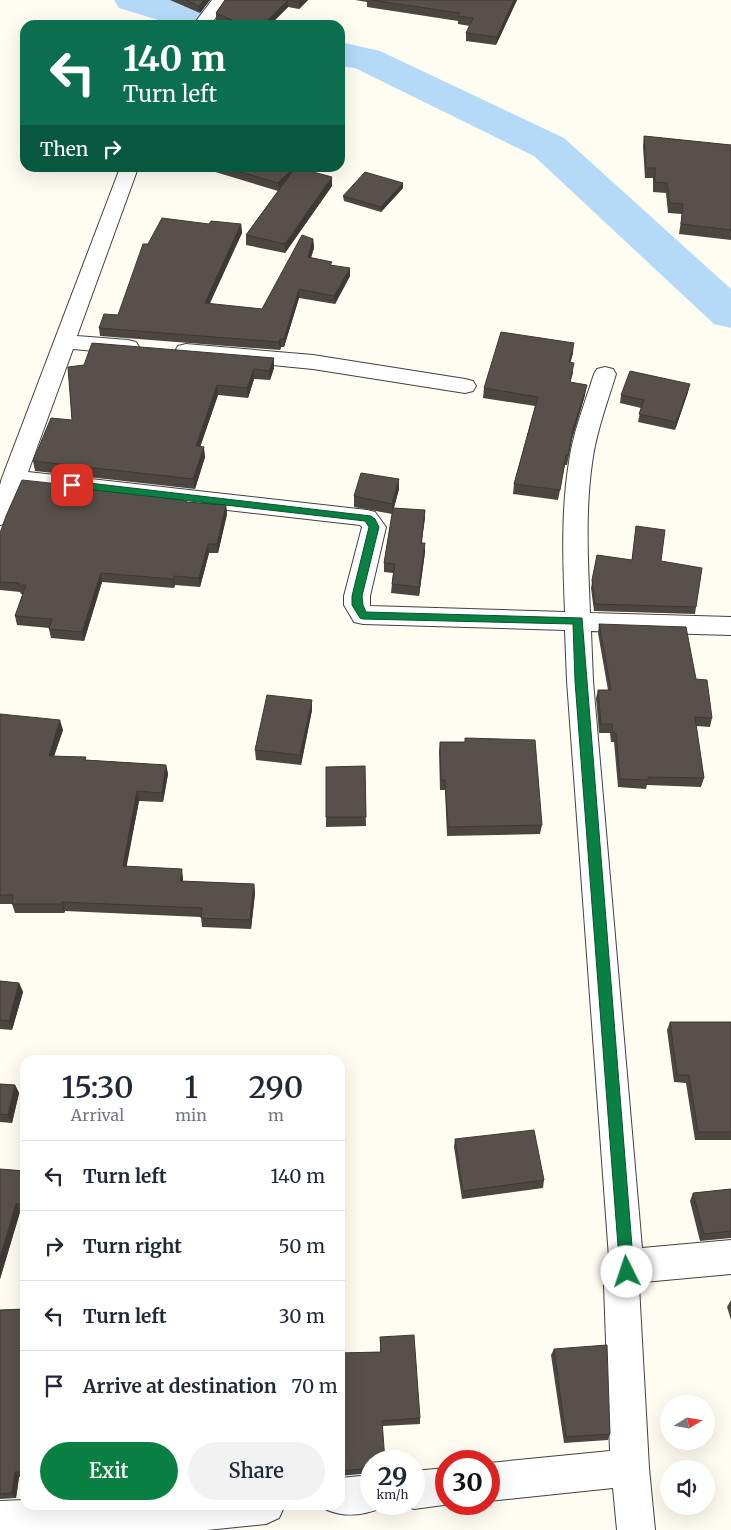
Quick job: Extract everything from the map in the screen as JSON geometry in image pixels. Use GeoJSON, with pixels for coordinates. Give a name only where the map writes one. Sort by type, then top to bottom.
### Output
{"type":"FeatureCollection","features":[{"type":"Feature","properties":{"kind":"street"},"geometry":{"type":"LineString","coordinates":[[205,20],[218,4]]}},
{"type":"Feature","properties":{"kind":"street"},"geometry":{"type":"LineString","coordinates":[[0,517],[129,172]]}},
{"type":"Feature","properties":{"kind":"street"},"geometry":{"type":"LineString","coordinates":[[65,342],[313,362],[465,386]]}},
{"type":"Feature","properties":{"kind":"street"},"geometry":{"type":"LineString","coordinates":[[605,374],[580,460],[576,506],[578,621],[580,681],[627,1272],[621,1286],[630,1468],[636,1530]]}},
{"type":"Feature","properties":{"kind":"street"},"geometry":{"type":"LineString","coordinates":[[14,478],[367,518],[374,527],[357,596],[358,605],[363,615],[731,626]]}},
{"type":"Feature","properties":{"kind":"street"},"geometry":{"type":"LineString","coordinates":[[627,1272],[641,1265],[731,1257]]}},
{"type":"Feature","properties":{"kind":"street"},"geometry":{"type":"LineString","coordinates":[[500,1481],[630,1468]]}},
{"type":"Feature","properties":{"kind":"street"},"geometry":{"type":"LineString","coordinates":[[345,1497],[360,1495]]}},
{"type":"Feature","properties":{"kind":"street"},"geometry":{"type":"LineString","coordinates":[[0,1520],[136,1518],[216,1510]]}},
{"type":"Feature","properties":{"kind":"building"},"geometry":{"type":"Polygon","coordinates":[[[186,0],[204,0],[199,6],[186,0]]]}},
{"type":"Feature","properties":{"kind":"building"},"geometry":{"type":"Polygon","coordinates":[[[225,0],[288,0],[268,20],[232,20],[216,13],[225,0]]]}},
{"type":"Feature","properties":{"kind":"building"},"geometry":{"type":"Polygon","coordinates":[[[371,0],[514,0],[497,37],[466,33],[473,18],[458,16],[460,13],[371,0]]]}},
{"type":"Feature","properties":{"kind":"building"},"geometry":{"type":"Polygon","coordinates":[[[644,136],[731,145],[731,230],[681,224],[683,204],[670,203],[667,183],[655,182],[655,168],[646,168],[644,136]]]}},
{"type":"Feature","properties":{"kind":"building"},"geometry":{"type":"Polygon","coordinates":[[[241,172],[289,172],[278,183],[241,172]]]}},
{"type":"Feature","properties":{"kind":"building"},"geometry":{"type":"Polygon","coordinates":[[[292,172],[313,172],[332,177],[285,244],[246,235],[292,172]]]}},
{"type":"Feature","properties":{"kind":"building"},"geometry":{"type":"Polygon","coordinates":[[[365,172],[403,183],[381,207],[343,196],[365,172]]]}},
{"type":"Feature","properties":{"kind":"building"},"geometry":{"type":"Polygon","coordinates":[[[162,218],[209,224],[211,221],[241,224],[205,303],[262,309],[302,235],[313,239],[308,257],[332,262],[330,265],[350,268],[334,296],[299,289],[284,339],[280,339],[279,342],[99,328],[104,314],[118,315],[143,244],[148,244],[162,218]]]}},
{"type":"Feature","properties":{"kind":"building"},"geometry":{"type":"Polygon","coordinates":[[[501,332],[574,343],[569,362],[574,363],[570,382],[587,385],[573,429],[568,455],[566,455],[560,490],[514,484],[538,397],[484,388],[501,332]]]}},
{"type":"Feature","properties":{"kind":"building"},"geometry":{"type":"Polygon","coordinates":[[[92,343],[274,358],[269,371],[254,369],[247,388],[217,385],[196,446],[204,447],[193,479],[33,461],[51,418],[72,420],[68,367],[84,365],[92,343]]]}},
{"type":"Feature","properties":{"kind":"building"},"geometry":{"type":"Polygon","coordinates":[[[630,371],[690,384],[676,422],[639,414],[644,400],[621,395],[630,371]]]}},
{"type":"Feature","properties":{"kind":"building"},"geometry":{"type":"Polygon","coordinates":[[[361,473],[399,479],[392,504],[354,496],[361,473]]]}},
{"type":"Feature","properties":{"kind":"building"},"geometry":{"type":"Polygon","coordinates":[[[22,480],[188,498],[186,502],[226,505],[217,544],[208,544],[199,578],[174,576],[173,579],[101,573],[82,632],[49,629],[52,619],[15,616],[26,585],[0,582],[0,533],[22,480]]]}},
{"type":"Feature","properties":{"kind":"building"},"geometry":{"type":"Polygon","coordinates":[[[393,508],[425,510],[421,543],[425,543],[419,587],[392,584],[395,564],[384,563],[393,508]]]}},
{"type":"Feature","properties":{"kind":"building"},"geometry":{"type":"Polygon","coordinates":[[[636,526],[665,530],[661,561],[702,568],[696,607],[595,604],[592,580],[597,555],[632,560],[636,526]]]}},
{"type":"Feature","properties":{"kind":"building"},"geometry":{"type":"Polygon","coordinates":[[[599,624],[686,627],[696,679],[707,680],[712,718],[695,717],[704,778],[648,777],[648,780],[620,779],[616,733],[613,733],[612,724],[601,724],[598,690],[611,690],[599,624]]]}},
{"type":"Feature","properties":{"kind":"building"},"geometry":{"type":"Polygon","coordinates":[[[267,695],[312,700],[300,755],[255,750],[267,695]]]}},
{"type":"Feature","properties":{"kind":"building"},"geometry":{"type":"Polygon","coordinates":[[[0,714],[60,720],[49,756],[86,757],[85,760],[166,765],[162,793],[137,791],[123,866],[182,869],[180,881],[254,884],[250,920],[201,918],[202,908],[62,902],[62,904],[12,904],[13,895],[0,895],[0,714]]]}},
{"type":"Feature","properties":{"kind":"building"},"geometry":{"type":"Polygon","coordinates":[[[465,738],[535,740],[542,825],[448,827],[445,780],[441,780],[440,742],[465,742],[465,738]]]}},
{"type":"Feature","properties":{"kind":"building"},"geometry":{"type":"Polygon","coordinates":[[[365,766],[366,817],[326,817],[326,767],[365,766]]]}},
{"type":"Feature","properties":{"kind":"building"},"geometry":{"type":"Polygon","coordinates":[[[0,981],[19,983],[9,1021],[0,1020],[0,981]]]}},
{"type":"Feature","properties":{"kind":"building"},"geometry":{"type":"Polygon","coordinates":[[[670,1022],[731,1022],[731,1132],[698,1132],[689,1075],[677,1075],[670,1022]]]}},
{"type":"Feature","properties":{"kind":"building"},"geometry":{"type":"Polygon","coordinates":[[[0,1084],[15,1085],[8,1115],[0,1114],[0,1084]]]}},
{"type":"Feature","properties":{"kind":"building"},"geometry":{"type":"Polygon","coordinates":[[[534,1130],[544,1180],[463,1191],[455,1139],[534,1130]]]}},
{"type":"Feature","properties":{"kind":"building"},"geometry":{"type":"Polygon","coordinates":[[[0,1169],[20,1171],[20,1204],[16,1204],[0,1258],[0,1169]]]}},
{"type":"Feature","properties":{"kind":"building"},"geometry":{"type":"Polygon","coordinates":[[[731,1189],[731,1231],[704,1234],[693,1193],[731,1189]]]}},
{"type":"Feature","properties":{"kind":"building"},"geometry":{"type":"Polygon","coordinates":[[[20,1309],[20,1472],[15,1472],[12,1493],[0,1494],[0,1310],[20,1309]]]}},
{"type":"Feature","properties":{"kind":"building"},"geometry":{"type":"Polygon","coordinates":[[[414,1335],[420,1418],[382,1421],[384,1450],[360,1450],[360,1469],[345,1471],[345,1353],[381,1352],[380,1337],[414,1335]]]}},
{"type":"Feature","properties":{"kind":"building"},"geometry":{"type":"Polygon","coordinates":[[[607,1345],[610,1434],[566,1437],[554,1349],[607,1345]]]}},
{"type":"Feature","properties":{"kind":"waterway"},"geometry":{"type":"LineString","coordinates":[[132,0],[198,20]]}},
{"type":"Feature","properties":{"kind":"waterway"},"geometry":{"type":"LineString","coordinates":[[345,55],[366,59],[549,147],[731,314]]}},
{"type":"Feature","properties":{"kind":"route"},"geometry":{"type":"LineString","coordinates":[[72,485],[367,518],[374,527],[357,596],[360,613],[363,615],[578,621],[580,681],[627,1272]]}}]}
